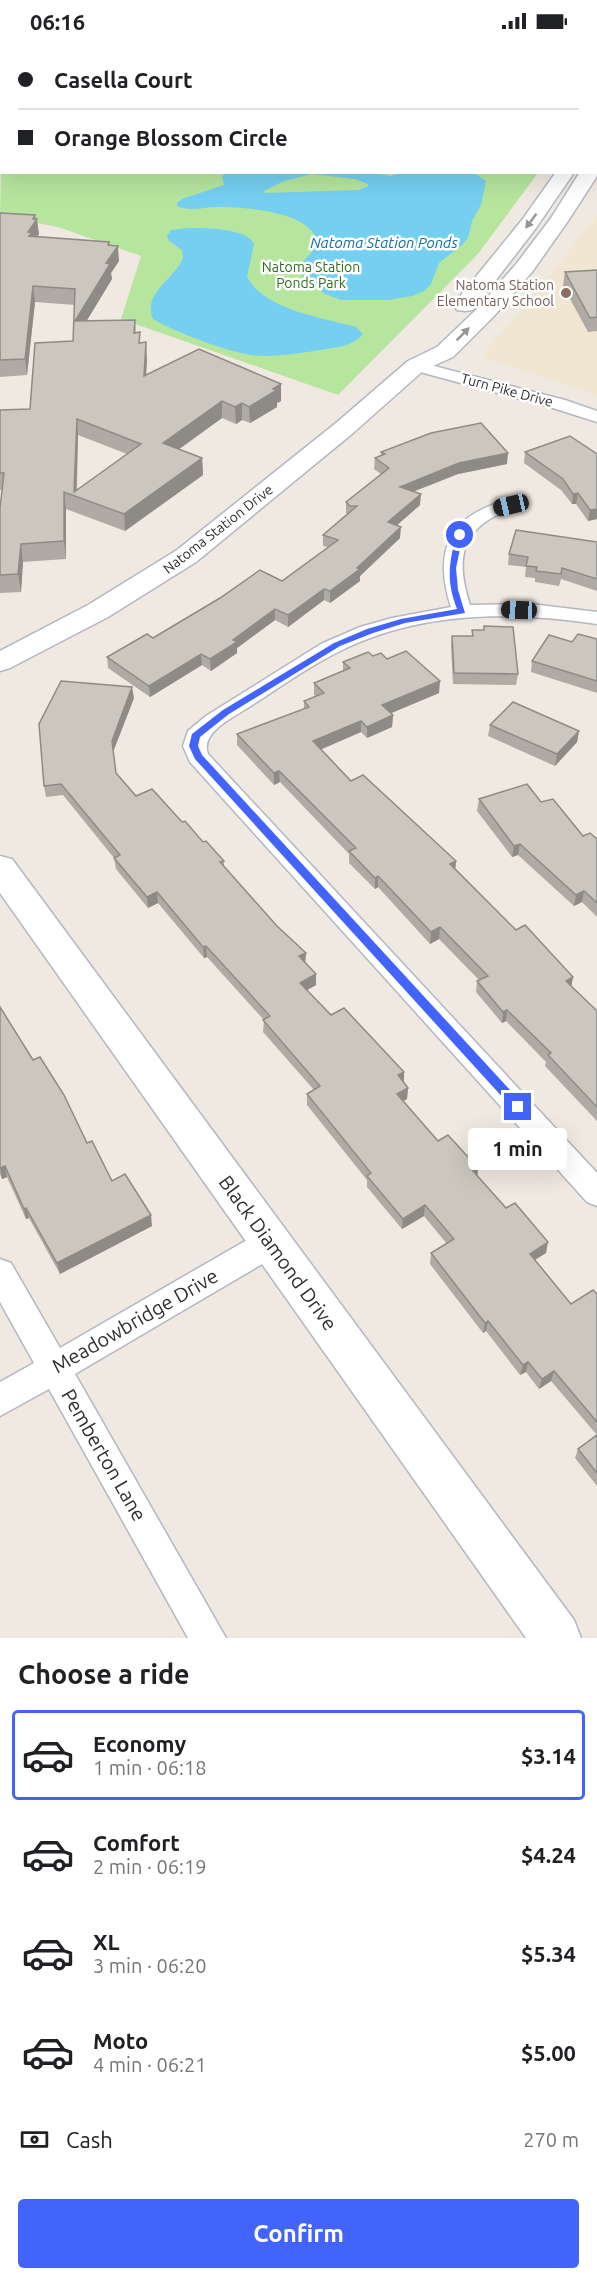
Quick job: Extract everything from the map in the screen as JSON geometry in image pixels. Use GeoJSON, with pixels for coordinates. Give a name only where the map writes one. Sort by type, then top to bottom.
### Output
{"type":"FeatureCollection","features":[{"type":"Feature","properties":{"kind":"street","name":"Natoma Station Drive"},"geometry":{"type":"LineString","coordinates":[[415,366],[419,349],[474,296],[529,224],[563,174]]}},
{"type":"Feature","properties":{"kind":"street","name":"Natoma Station Drive"},"geometry":{"type":"LineString","coordinates":[[0,662],[102,610],[205,543],[353,423],[415,366],[441,354],[493,304],[553,231],[589,174]]}},
{"type":"Feature","properties":{"kind":"street","name":"Turn Pike Drive"},"geometry":{"type":"LineString","coordinates":[[415,366],[559,404],[597,417]]}},
{"type":"Feature","properties":{"kind":"street"},"geometry":{"type":"LineString","coordinates":[[462,611],[454,590],[452,568],[460,535],[465,527],[479,516],[511,505]]}},
{"type":"Feature","properties":{"kind":"street"},"geometry":{"type":"LineString","coordinates":[[597,618],[538,610],[462,611],[404,621],[370,631],[337,645],[226,712],[196,736],[194,746],[198,757],[597,1193]]}},
{"type":"Feature","properties":{"kind":"street","name":"Black Diamond Drive"},"geometry":{"type":"LineString","coordinates":[[0,868],[556,1638]]}},
{"type":"Feature","properties":{"kind":"street","name":"Meadowbridge Drive"},"geometry":{"type":"LineString","coordinates":[[0,1400],[270,1243]]}},
{"type":"Feature","properties":{"kind":"street","name":"Pemberton Lane"},"geometry":{"type":"LineString","coordinates":[[0,1273],[208,1638]]}},
{"type":"Feature","properties":{"kind":"shaded area","name":"Natoma Station Elementary School"},"geometry":{"type":"Polygon","coordinates":[[[597,215],[597,396],[484,358],[485,351],[522,310],[597,215]]]}},
{"type":"Feature","properties":{"kind":"green space","name":"Natoma Station Ponds Park"},"geometry":{"type":"Polygon","coordinates":[[[1,174],[537,174],[477,255],[338,395],[121,319],[141,256],[58,227],[0,216],[1,174]]]}},
{"type":"Feature","properties":{"kind":"water","name":"Natoma Station Ponds"},"geometry":{"type":"Polygon","coordinates":[[[224,174],[312,174],[378,174],[391,176],[398,174],[476,174],[486,181],[481,205],[472,221],[468,238],[439,263],[431,284],[424,291],[412,296],[389,300],[341,300],[325,294],[295,270],[311,253],[317,241],[312,231],[302,223],[289,217],[259,210],[218,207],[191,209],[177,206],[182,199],[224,185],[222,176],[224,174]],[[312,174],[284,181],[264,193],[359,190],[368,186],[355,179],[312,174]]]}},
{"type":"Feature","properties":{"kind":"water"},"geometry":{"type":"Polygon","coordinates":[[[189,228],[225,230],[250,239],[254,244],[247,276],[255,288],[280,305],[311,316],[356,327],[363,334],[354,342],[338,347],[286,355],[261,356],[216,346],[153,319],[151,310],[155,294],[183,258],[182,250],[168,240],[167,236],[171,230],[189,228]]]}},
{"type":"Feature","properties":{"kind":"building"},"geometry":{"type":"Polygon","coordinates":[[[0,213],[35,215],[33,219],[37,219],[28,232],[32,233],[29,236],[109,242],[108,245],[118,246],[106,263],[110,264],[75,321],[135,320],[134,333],[140,332],[139,343],[146,342],[144,376],[199,349],[281,384],[273,389],[277,390],[249,407],[242,403],[235,407],[222,401],[163,443],[202,458],[124,514],[64,492],[64,541],[21,544],[18,574],[0,575],[0,508],[4,473],[0,473],[0,410],[30,409],[35,343],[73,341],[75,289],[33,286],[25,359],[0,360],[0,213]],[[77,419],[74,492],[141,444],[77,419]]]}},
{"type":"Feature","properties":{"kind":"building"},"geometry":{"type":"Polygon","coordinates":[[[597,270],[597,317],[590,318],[565,272],[597,270]]]}},
{"type":"Feature","properties":{"kind":"building"},"geometry":{"type":"Polygon","coordinates":[[[481,423],[508,453],[459,463],[400,487],[421,494],[388,522],[401,527],[357,568],[360,569],[330,591],[324,589],[288,615],[275,609],[233,640],[237,642],[210,659],[201,654],[149,686],[107,657],[147,634],[153,638],[220,598],[260,570],[282,581],[338,540],[323,535],[357,506],[350,506],[346,502],[389,468],[375,458],[385,454],[381,452],[431,433],[481,423]]]}},
{"type":"Feature","properties":{"kind":"building"},"geometry":{"type":"Polygon","coordinates":[[[570,436],[597,454],[597,509],[590,510],[578,493],[573,494],[563,479],[525,452],[570,436]]]}},
{"type":"Feature","properties":{"kind":"building"},"geometry":{"type":"Polygon","coordinates":[[[516,530],[597,542],[597,579],[562,568],[561,574],[536,571],[537,567],[526,566],[528,557],[509,554],[516,530]]]}},
{"type":"Feature","properties":{"kind":"building"},"geometry":{"type":"Polygon","coordinates":[[[484,626],[513,627],[518,674],[454,673],[452,636],[473,636],[472,630],[484,630],[484,626]]]}},
{"type":"Feature","properties":{"kind":"building"},"geometry":{"type":"Polygon","coordinates":[[[578,634],[597,639],[597,681],[532,661],[549,635],[572,642],[578,634]]]}},
{"type":"Feature","properties":{"kind":"building"},"geometry":{"type":"Polygon","coordinates":[[[406,651],[440,681],[382,705],[393,715],[367,727],[361,721],[313,741],[351,781],[363,775],[456,861],[450,864],[516,930],[525,925],[573,977],[566,981],[597,1011],[597,1107],[548,1055],[551,1053],[507,1010],[503,1012],[477,981],[488,976],[440,927],[431,932],[378,876],[375,878],[349,851],[356,848],[279,771],[274,773],[237,734],[309,707],[304,701],[324,693],[314,683],[350,668],[343,662],[368,652],[373,656],[381,653],[387,659],[406,651]]]}},
{"type":"Feature","properties":{"kind":"building"},"geometry":{"type":"Polygon","coordinates":[[[61,681],[132,687],[112,741],[116,773],[136,796],[152,789],[182,822],[185,821],[203,842],[206,841],[224,861],[220,862],[277,926],[306,953],[299,956],[316,974],[300,983],[331,1015],[344,1008],[404,1072],[398,1075],[408,1088],[397,1094],[438,1141],[448,1135],[478,1168],[473,1171],[506,1208],[515,1203],[548,1242],[530,1254],[571,1304],[593,1290],[597,1294],[597,1422],[554,1371],[542,1379],[528,1362],[523,1365],[488,1321],[485,1323],[431,1253],[454,1239],[425,1205],[403,1219],[367,1176],[371,1173],[307,1094],[320,1086],[263,1020],[270,1016],[206,946],[203,947],[157,892],[147,897],[114,858],[120,855],[61,784],[44,786],[39,724],[61,681]]]}},
{"type":"Feature","properties":{"kind":"building"},"geometry":{"type":"Polygon","coordinates":[[[513,702],[579,731],[557,754],[490,725],[513,702]]]}},
{"type":"Feature","properties":{"kind":"building"},"geometry":{"type":"Polygon","coordinates":[[[527,784],[541,802],[553,799],[583,836],[590,833],[597,839],[597,903],[584,891],[576,895],[520,844],[514,846],[479,799],[527,784]]]}},
{"type":"Feature","properties":{"kind":"building"},"geometry":{"type":"Polygon","coordinates":[[[0,1007],[33,1060],[40,1057],[64,1095],[87,1143],[92,1141],[112,1181],[125,1174],[151,1215],[57,1263],[26,1208],[24,1209],[5,1166],[0,1168],[0,1007]]]}},
{"type":"Feature","properties":{"kind":"building"},"geometry":{"type":"Polygon","coordinates":[[[597,1435],[597,1473],[578,1449],[597,1435]]]}},
{"type":"Feature","properties":{"kind":"place","name":"Natoma Station Elementary School"},"geometry":{"type":"Point","coordinates":[566,293]}},
{"type":"Feature","properties":{"kind":"route"},"geometry":{"type":"LineString","coordinates":[[460,535],[452,568],[454,590],[462,611],[404,621],[370,631],[337,645],[307,661],[226,712],[196,736],[194,746],[198,757],[518,1107]]}}]}
